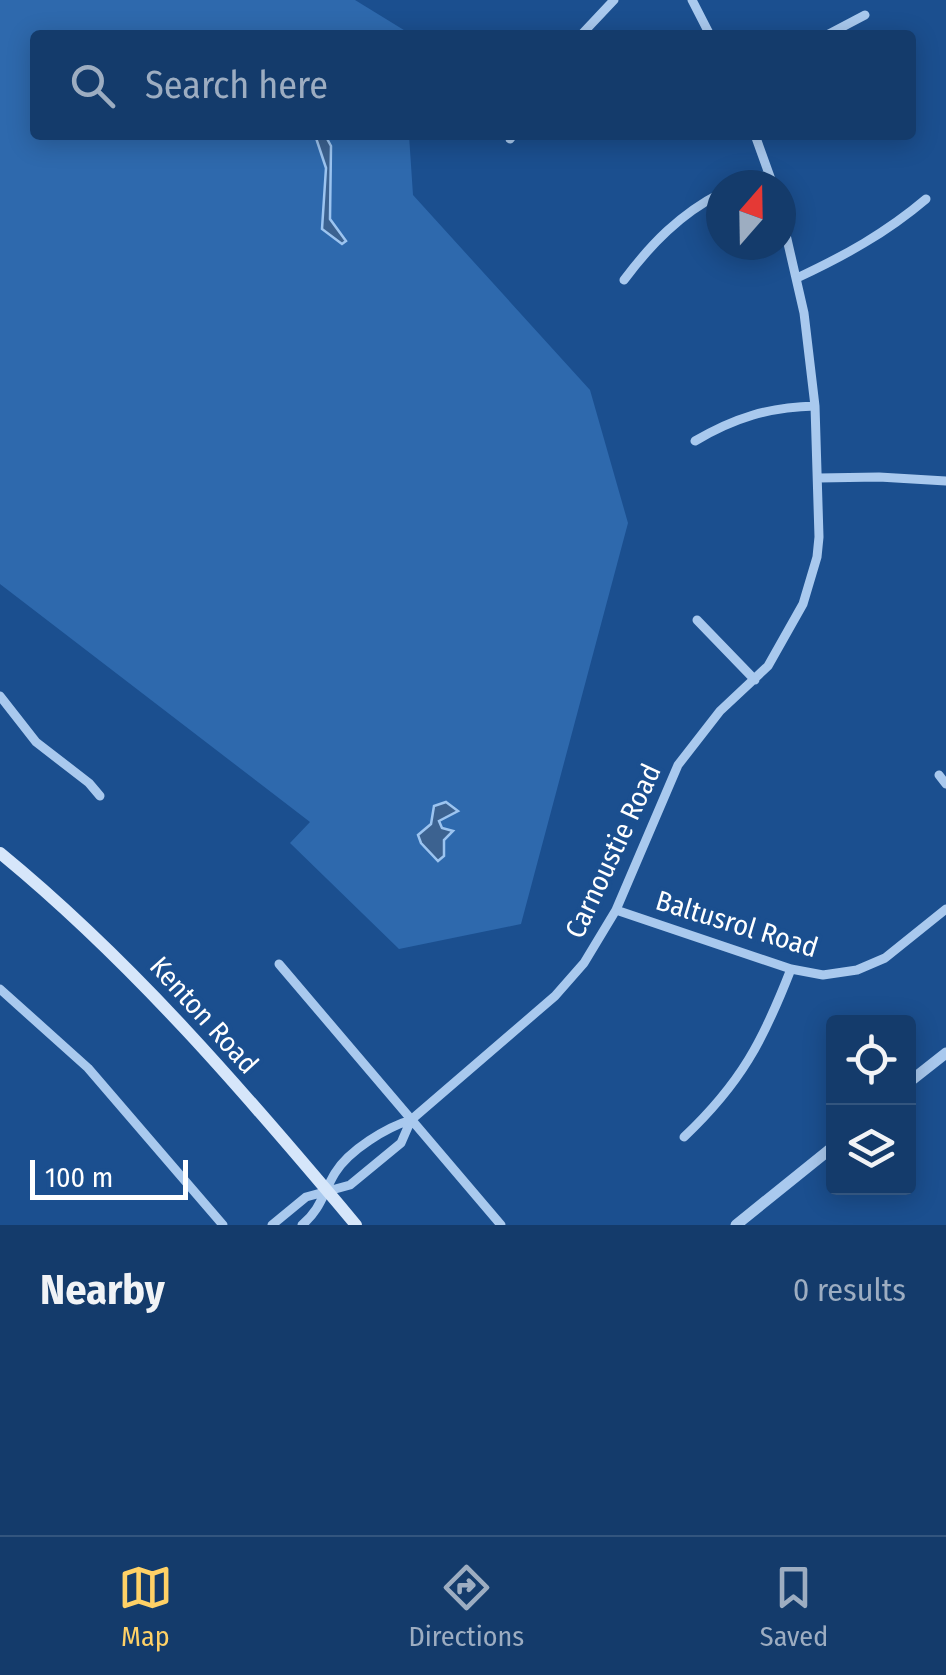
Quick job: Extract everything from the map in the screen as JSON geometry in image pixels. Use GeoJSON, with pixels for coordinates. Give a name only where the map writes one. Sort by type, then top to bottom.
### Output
{"type":"FeatureCollection","features":[{"type":"Feature","properties":{"kind":"main road","name":"Kenton Road"},"geometry":{"type":"LineString","coordinates":[[0,854],[152,992],[356,1225]]}},
{"type":"Feature","properties":{"kind":"street"},"geometry":{"type":"LineString","coordinates":[[586,30],[614,0]]}},
{"type":"Feature","properties":{"kind":"street"},"geometry":{"type":"LineString","coordinates":[[692,0],[707,30]]}},
{"type":"Feature","properties":{"kind":"street"},"geometry":{"type":"LineString","coordinates":[[836,30],[866,14]]}},
{"type":"Feature","properties":{"kind":"street"},"geometry":{"type":"LineString","coordinates":[[757,140],[768,170]]}},
{"type":"Feature","properties":{"kind":"street"},"geometry":{"type":"LineString","coordinates":[[797,278],[852,252],[893,227],[926,200]]}},
{"type":"Feature","properties":{"kind":"street"},"geometry":{"type":"LineString","coordinates":[[624,280],[659,237],[706,202]]}},
{"type":"Feature","properties":{"kind":"street","name":"Carnoustie Road"},"geometry":{"type":"LineString","coordinates":[[328,1191],[350,1185],[400,1143],[412,1120],[571,980],[616,910],[678,765],[704,730],[754,680],[793,626],[812,580],[819,536],[815,406],[793,260]]}},
{"type":"Feature","properties":{"kind":"street"},"geometry":{"type":"LineString","coordinates":[[695,441],[718,427],[762,411],[815,406]]}},
{"type":"Feature","properties":{"kind":"street"},"geometry":{"type":"LineString","coordinates":[[818,478],[946,481]]}},
{"type":"Feature","properties":{"kind":"street"},"geometry":{"type":"LineString","coordinates":[[697,620],[754,680]]}},
{"type":"Feature","properties":{"kind":"street"},"geometry":{"type":"LineString","coordinates":[[0,696],[36,742],[100,796]]}},
{"type":"Feature","properties":{"kind":"street","name":"Baltusrol Road"},"geometry":{"type":"LineString","coordinates":[[616,910],[791,969],[824,975],[872,965],[946,909]]}},
{"type":"Feature","properties":{"kind":"street"},"geometry":{"type":"LineString","coordinates":[[279,964],[501,1225]]}},
{"type":"Feature","properties":{"kind":"street"},"geometry":{"type":"LineString","coordinates":[[684,1137],[745,1070],[764,1036],[791,969]]}},
{"type":"Feature","properties":{"kind":"street"},"geometry":{"type":"LineString","coordinates":[[0,989],[88,1068],[223,1225]]}},
{"type":"Feature","properties":{"kind":"street"},"geometry":{"type":"LineString","coordinates":[[916,1077],[946,1053]]}},
{"type":"Feature","properties":{"kind":"street","name":"Carnoustie Road"},"geometry":{"type":"LineString","coordinates":[[328,1191],[336,1170],[386,1128],[412,1120]]}},
{"type":"Feature","properties":{"kind":"street"},"geometry":{"type":"LineString","coordinates":[[736,1225],[826,1152]]}},
{"type":"Feature","properties":{"kind":"street"},"geometry":{"type":"LineString","coordinates":[[272,1225],[306,1197],[328,1191]]}},
{"type":"Feature","properties":{"kind":"street"},"geometry":{"type":"LineString","coordinates":[[302,1225],[318,1212],[328,1191]]}},
{"type":"Feature","properties":{"kind":"shaded area"},"geometry":{"type":"Polygon","coordinates":[[[0,0],[355,0],[404,30],[30,30],[30,140],[409,140],[413,195],[590,390],[628,523],[521,924],[399,949],[290,843],[310,822],[0,584],[0,0]]]}},
{"type":"Feature","properties":{"kind":"shaded area"},"geometry":{"type":"Polygon","coordinates":[[[317,140],[328,140],[331,146],[330,219],[346,241],[342,244],[322,229],[326,168],[317,140]]]}},
{"type":"Feature","properties":{"kind":"shaded area"},"geometry":{"type":"Polygon","coordinates":[[[446,802],[458,811],[439,821],[442,828],[453,831],[444,840],[444,856],[438,861],[418,835],[431,824],[434,806],[446,802]]]}}]}
